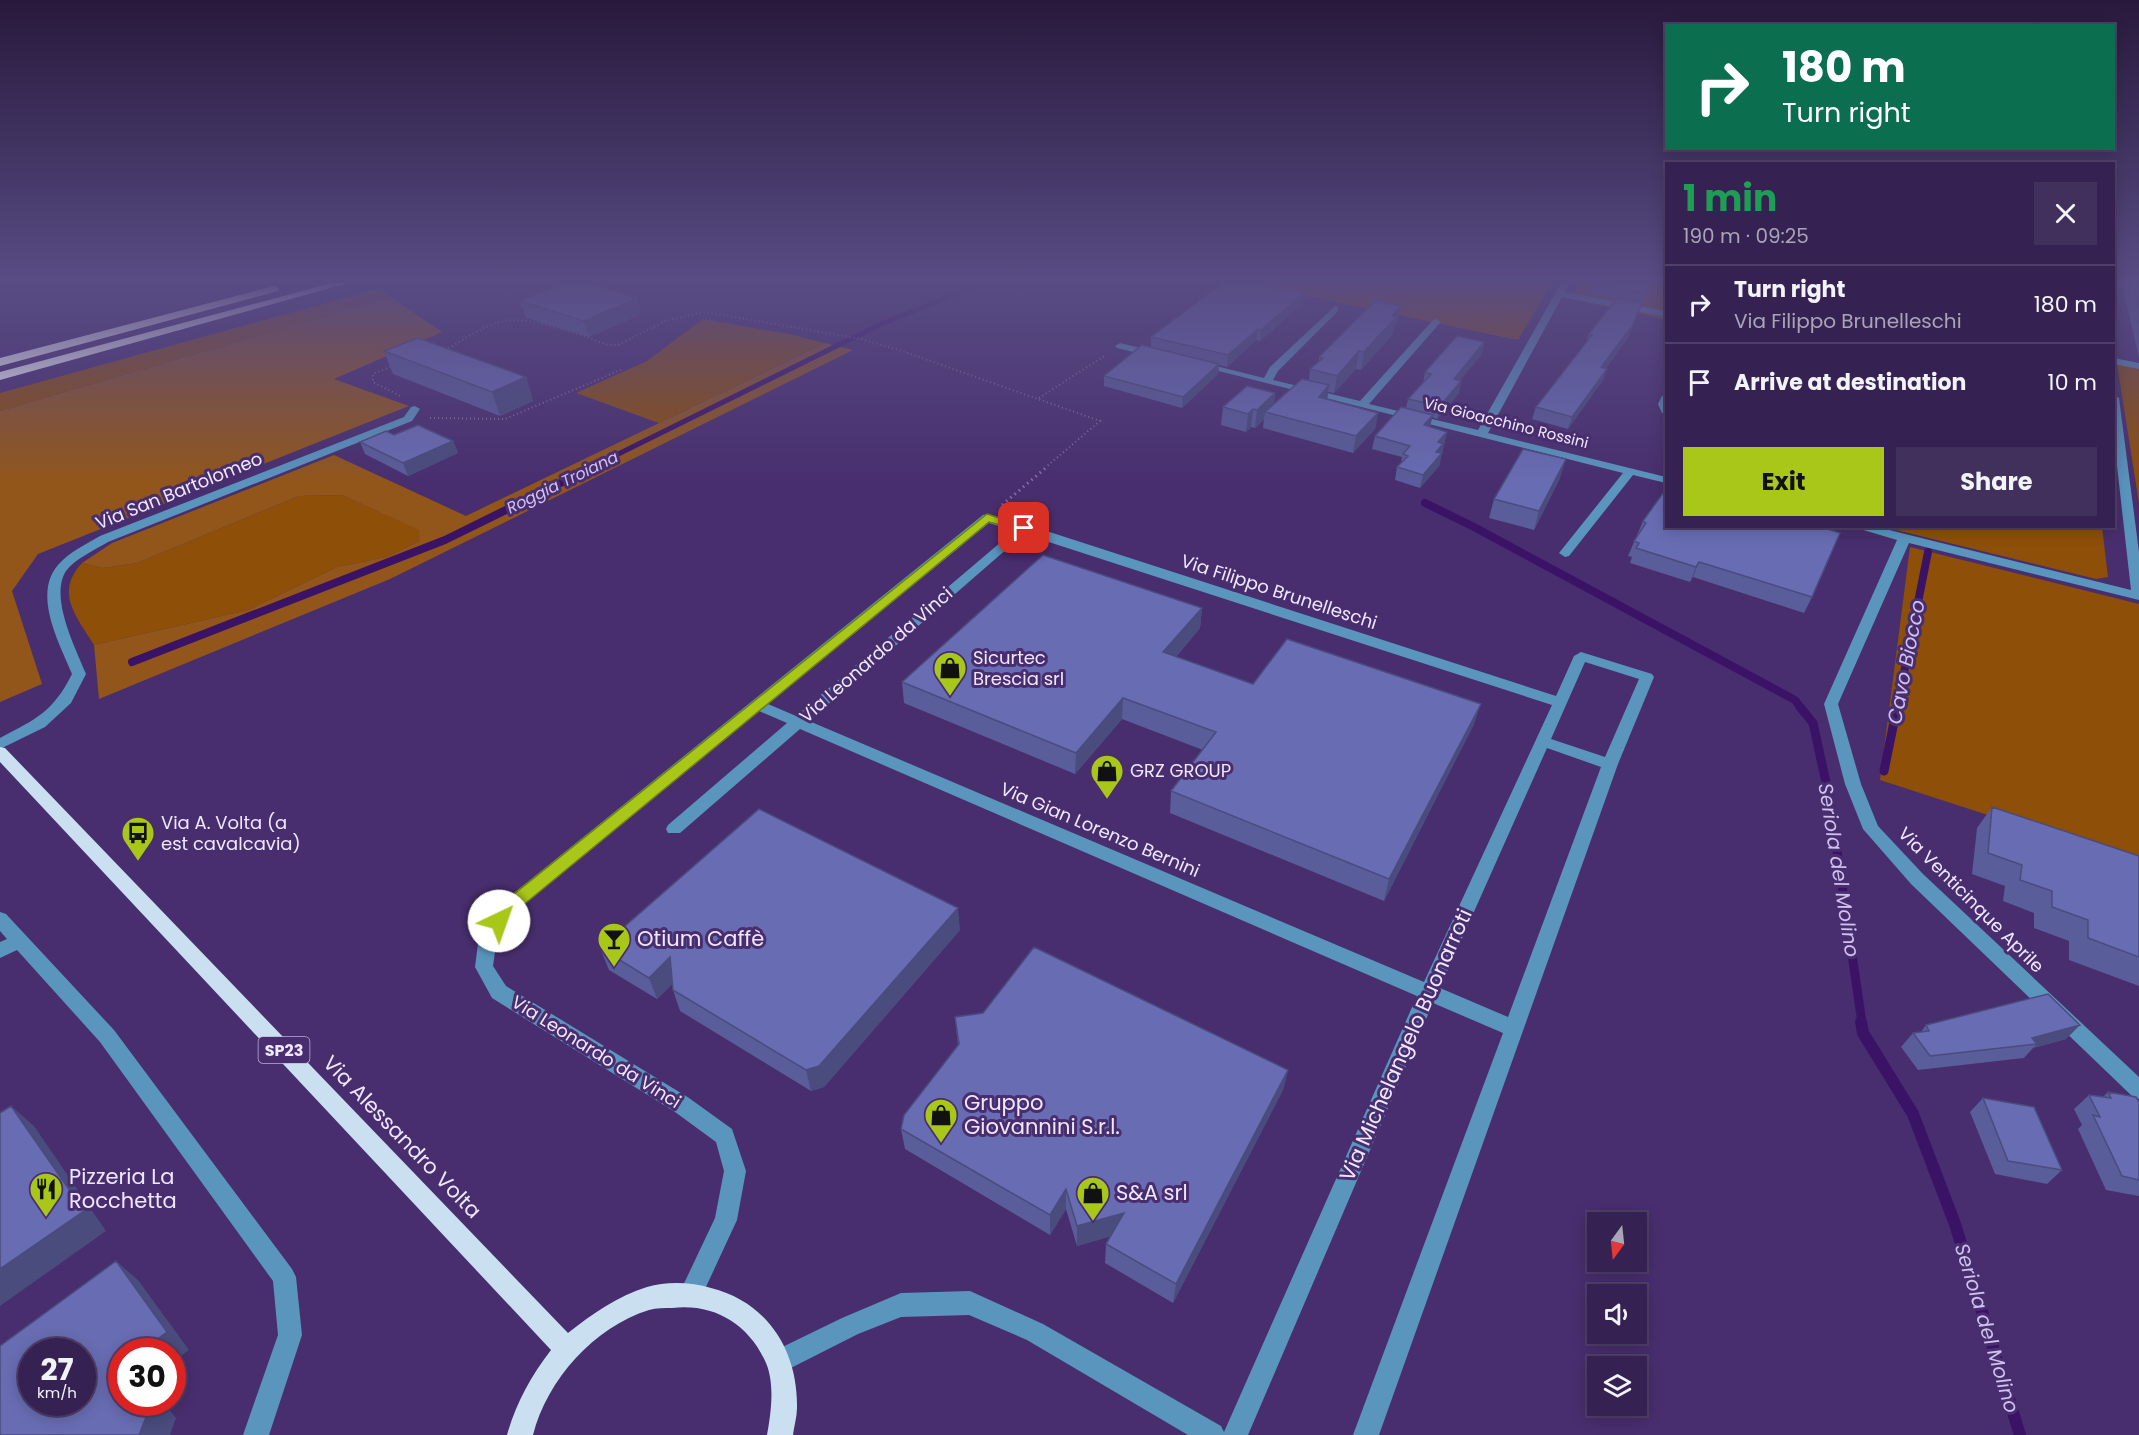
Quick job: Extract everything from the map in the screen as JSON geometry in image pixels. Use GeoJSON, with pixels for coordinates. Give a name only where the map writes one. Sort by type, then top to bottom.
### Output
{"type":"FeatureCollection","features":[{"type":"Feature","properties":{"kind":"highway"},"geometry":{"type":"LineString","coordinates":[[0,362],[45,350]]}},
{"type":"Feature","properties":{"kind":"highway"},"geometry":{"type":"LineString","coordinates":[[0,376],[96,350]]}},
{"type":"Feature","properties":{"kind":"main road","name":"Via Alessandro Volta"},"geometry":{"type":"LineString","coordinates":[[0,752],[567,1349]]}},
{"type":"Feature","properties":{"kind":"main road"},"geometry":{"type":"LineString","coordinates":[[520,1435],[525,1416],[543,1381],[567,1349],[606,1318],[627,1308],[649,1299],[691,1294],[729,1304],[759,1327],[779,1362],[785,1408],[780,1435]]}},
{"type":"Feature","properties":{"kind":"street"},"geometry":{"type":"LineString","coordinates":[[1136,350],[1165,357]]}},
{"type":"Feature","properties":{"kind":"street"},"geometry":{"type":"LineString","coordinates":[[1267,381],[1274,369],[1293,350]]}},
{"type":"Feature","properties":{"kind":"street"},"geometry":{"type":"LineString","coordinates":[[1363,404],[1411,350]]}},
{"type":"Feature","properties":{"kind":"street"},"geometry":{"type":"LineString","coordinates":[[1482,434],[1528,350]]}},
{"type":"Feature","properties":{"kind":"street"},"geometry":{"type":"LineString","coordinates":[[2115,361],[2139,366]]}},
{"type":"Feature","properties":{"kind":"street","name":"Via Gioacchino Rossini"},"geometry":{"type":"LineString","coordinates":[[1188,362],[1665,480]]}},
{"type":"Feature","properties":{"kind":"street"},"geometry":{"type":"LineString","coordinates":[[1863,528],[2139,596],[2115,406]]}},
{"type":"Feature","properties":{"kind":"street","name":"Via San Bartolomeo"},"geometry":{"type":"LineString","coordinates":[[0,744],[40,723],[66,700],[79,674],[54,605],[59,572],[77,555],[104,539],[412,414]]}},
{"type":"Feature","properties":{"kind":"street"},"geometry":{"type":"LineString","coordinates":[[1565,553],[1630,471]]}},
{"type":"Feature","properties":{"kind":"street","name":"Via Filippo Brunelleschi"},"geometry":{"type":"LineString","coordinates":[[987,518],[1024,528],[1559,702]]}},
{"type":"Feature","properties":{"kind":"street","name":"Via Leonardo da Vinci"},"geometry":{"type":"LineString","coordinates":[[691,1294],[726,1220],[735,1171],[725,1136],[682,1104],[499,992],[483,967],[488,936],[510,906],[987,518]]}},
{"type":"Feature","properties":{"kind":"street","name":"Via Leonardo da Vinci"},"geometry":{"type":"LineString","coordinates":[[674,829],[1024,528]]}},
{"type":"Feature","properties":{"kind":"street","name":"Via Venticinque Aprile"},"geometry":{"type":"LineString","coordinates":[[1904,539],[1831,704],[1853,784],[1871,829],[1917,879],[2139,1090]]}},
{"type":"Feature","properties":{"kind":"street","name":"Via Michelangelo Buonarroti"},"geometry":{"type":"LineString","coordinates":[[1235,1435],[1429,991],[1581,656],[1647,677],[1610,764]]}},
{"type":"Feature","properties":{"kind":"street","name":"Via Gian Lorenzo Bernini"},"geometry":{"type":"LineString","coordinates":[[756,704],[1515,1029]]}},
{"type":"Feature","properties":{"kind":"street"},"geometry":{"type":"LineString","coordinates":[[1366,1435],[1610,764],[1541,741]]}},
{"type":"Feature","properties":{"kind":"street"},"geometry":{"type":"LineString","coordinates":[[0,919],[107,1036],[284,1277],[290,1335],[256,1435]]}},
{"type":"Feature","properties":{"kind":"street"},"geometry":{"type":"LineString","coordinates":[[0,951],[19,940]]}},
{"type":"Feature","properties":{"kind":"street"},"geometry":{"type":"LineString","coordinates":[[779,1362],[850,1326],[901,1305],[970,1303],[1035,1332],[1212,1435]]}},
{"type":"Feature","properties":{"kind":"path"},"geometry":{"type":"LineString","coordinates":[[898,350],[1100,421],[987,518]]}},
{"type":"Feature","properties":{"kind":"path"},"geometry":{"type":"LineString","coordinates":[[1038,399],[1114,350]]}},
{"type":"Feature","properties":{"kind":"path"},"geometry":{"type":"LineString","coordinates":[[396,365],[373,374],[373,382],[413,404],[412,414],[505,419],[623,369]]}},
{"type":"Feature","properties":{"kind":"shaded area"},"geometry":{"type":"Polygon","coordinates":[[[156,350],[209,350],[0,411],[0,393],[156,350]]]}},
{"type":"Feature","properties":{"kind":"shaded area"},"geometry":{"type":"Polygon","coordinates":[[[209,350],[401,350],[334,379],[409,406],[38,554],[12,591],[42,684],[0,702],[0,411],[209,350]]]}},
{"type":"Feature","properties":{"kind":"shaded area"},"geometry":{"type":"Polygon","coordinates":[[[662,350],[811,350],[659,423],[576,393],[647,361],[662,350]]]}},
{"type":"Feature","properties":{"kind":"shaded area"},"geometry":{"type":"Polygon","coordinates":[[[811,350],[853,350],[390,579],[99,699],[94,645],[248,610],[337,567],[386,557],[420,541],[419,530],[342,495],[299,496],[137,563],[103,568],[82,563],[112,543],[334,455],[466,516],[811,350]]]}},
{"type":"Feature","properties":{"kind":"shaded area"},"geometry":{"type":"Polygon","coordinates":[[[2117,364],[2139,368],[2139,503],[2117,364]]]}},
{"type":"Feature","properties":{"kind":"shaded area"},"geometry":{"type":"Polygon","coordinates":[[[342,495],[420,530],[420,541],[386,557],[337,567],[248,610],[94,645],[75,615],[69,595],[70,585],[82,563],[103,568],[137,563],[299,496],[342,495]]]}},
{"type":"Feature","properties":{"kind":"shaded area"},"geometry":{"type":"Polygon","coordinates":[[[1888,528],[2102,528],[2108,577],[2096,579],[1888,528]]]}},
{"type":"Feature","properties":{"kind":"shaded area"},"geometry":{"type":"Polygon","coordinates":[[[1910,547],[2139,604],[2139,864],[1880,780],[1910,547]]]}},
{"type":"Feature","properties":{"kind":"building"},"geometry":{"type":"Polygon","coordinates":[[[451,350],[526,377],[492,392],[384,351],[451,350]]]}},
{"type":"Feature","properties":{"kind":"building"},"geometry":{"type":"Polygon","coordinates":[[[1136,350],[1162,350],[1219,364],[1183,397],[1104,376],[1136,350]]]}},
{"type":"Feature","properties":{"kind":"building"},"geometry":{"type":"Polygon","coordinates":[[[1206,350],[1234,350],[1228,355],[1206,350]]]}},
{"type":"Feature","properties":{"kind":"building"},"geometry":{"type":"Polygon","coordinates":[[[1326,350],[1366,350],[1359,351],[1337,376],[1310,369],[1323,358],[1319,357],[1326,350]]]}},
{"type":"Feature","properties":{"kind":"building"},"geometry":{"type":"Polygon","coordinates":[[[1445,350],[1478,350],[1454,379],[1461,381],[1440,406],[1408,399],[1431,374],[1425,372],[1445,350]]]}},
{"type":"Feature","properties":{"kind":"building"},"geometry":{"type":"Polygon","coordinates":[[[1580,350],[1614,350],[1601,367],[1607,369],[1572,417],[1536,407],[1580,350]]]}},
{"type":"Feature","properties":{"kind":"building"},"geometry":{"type":"Polygon","coordinates":[[[1302,379],[1329,385],[1319,397],[1378,413],[1356,436],[1265,412],[1302,379]]]}},
{"type":"Feature","properties":{"kind":"building"},"geometry":{"type":"Polygon","coordinates":[[[1247,386],[1275,393],[1257,410],[1253,409],[1248,414],[1223,407],[1247,386]]]}},
{"type":"Feature","properties":{"kind":"building"},"geometry":{"type":"Polygon","coordinates":[[[1401,407],[1433,415],[1424,425],[1447,432],[1438,442],[1443,444],[1436,452],[1442,453],[1423,475],[1397,467],[1408,456],[1403,454],[1410,446],[1375,436],[1401,407]]]}},
{"type":"Feature","properties":{"kind":"building"},"geometry":{"type":"Polygon","coordinates":[[[418,425],[453,441],[403,463],[360,442],[386,431],[394,435],[418,425]]]}},
{"type":"Feature","properties":{"kind":"building"},"geometry":{"type":"Polygon","coordinates":[[[1523,449],[1566,459],[1539,511],[1494,499],[1523,449]]]}},
{"type":"Feature","properties":{"kind":"building"},"geometry":{"type":"Polygon","coordinates":[[[1665,490],[1665,528],[1824,528],[1840,533],[1812,597],[1699,562],[1696,567],[1636,548],[1639,543],[1634,541],[1646,523],[1643,521],[1665,490]]]}},
{"type":"Feature","properties":{"kind":"building"},"geometry":{"type":"Polygon","coordinates":[[[1043,555],[1202,608],[1163,652],[1253,684],[1287,639],[1481,704],[1389,879],[1171,791],[1216,732],[1123,698],[1076,753],[902,682],[1043,555]]]}},
{"type":"Feature","properties":{"kind":"building"},"geometry":{"type":"Polygon","coordinates":[[[1992,807],[2139,856],[2139,957],[2088,938],[2088,920],[2052,907],[2052,891],[2020,880],[2022,865],[1988,853],[1992,807]]]}},
{"type":"Feature","properties":{"kind":"building"},"geometry":{"type":"Polygon","coordinates":[[[759,809],[958,908],[819,1066],[806,1070],[673,990],[670,957],[649,978],[600,948],[759,809]]]}},
{"type":"Feature","properties":{"kind":"building"},"geometry":{"type":"Polygon","coordinates":[[[1034,947],[1288,1070],[1176,1284],[1106,1244],[1124,1213],[1077,1226],[1066,1189],[1050,1215],[901,1129],[904,1115],[959,1044],[955,1017],[983,1013],[1034,947]]]}},
{"type":"Feature","properties":{"kind":"building"},"geometry":{"type":"Polygon","coordinates":[[[2048,994],[2080,1025],[2032,1038],[2037,1044],[1930,1056],[1913,1033],[1929,1031],[1926,1025],[2048,994]]]}},
{"type":"Feature","properties":{"kind":"building"},"geometry":{"type":"Polygon","coordinates":[[[2108,1092],[2136,1097],[2139,1102],[2139,1180],[2122,1176],[2093,1115],[2100,1117],[2089,1095],[2111,1098],[2108,1092]]]}},
{"type":"Feature","properties":{"kind":"building"},"geometry":{"type":"Polygon","coordinates":[[[1983,1098],[2034,1107],[2062,1170],[2008,1161],[1983,1098]]]}},
{"type":"Feature","properties":{"kind":"building"},"geometry":{"type":"Polygon","coordinates":[[[11,1106],[84,1211],[0,1269],[0,1113],[11,1106]]]}},
{"type":"Feature","properties":{"kind":"building"},"geometry":{"type":"Polygon","coordinates":[[[116,1261],[167,1332],[159,1338],[108,1338],[108,1416],[146,1416],[139,1435],[0,1435],[0,1346],[116,1261]]]}},
{"type":"Feature","properties":{"kind":"waterway","name":"Roggia Troiana"},"geometry":{"type":"LineString","coordinates":[[592,467],[829,350]]}},
{"type":"Feature","properties":{"kind":"waterway","name":"Roggia Troiana"},"geometry":{"type":"LineString","coordinates":[[132,662],[445,540],[595,466]]}},
{"type":"Feature","properties":{"kind":"waterway","name":"Seriola del Molino"},"geometry":{"type":"LineString","coordinates":[[1425,503],[1474,527],[1795,700],[1801,708]]}},
{"type":"Feature","properties":{"kind":"waterway","name":"Cavo Biocco"},"geometry":{"type":"LineString","coordinates":[[1897,708],[1928,552]]}},
{"type":"Feature","properties":{"kind":"waterway","name":"Seriola del Molino"},"geometry":{"type":"LineString","coordinates":[[1800,707],[1813,723],[1829,796],[1862,1023]]}},
{"type":"Feature","properties":{"kind":"waterway","name":"Cavo Biocco"},"geometry":{"type":"LineString","coordinates":[[1884,771],[1897,707]]}},
{"type":"Feature","properties":{"kind":"waterway","name":"Seriola del Molino"},"geometry":{"type":"LineString","coordinates":[[1861,1022],[1863,1033],[1913,1114],[1955,1224],[2020,1435]]}},
{"type":"Feature","properties":{"kind":"place","name":"Sicurtec Brescia srl"},"geometry":{"type":"Point","coordinates":[950,697]}},
{"type":"Feature","properties":{"kind":"place","name":"GRZ GROUP"},"geometry":{"type":"Point","coordinates":[1107,800]}},
{"type":"Feature","properties":{"kind":"place","name":"Via A. Volta (a est cavalcavia)"},"geometry":{"type":"Point","coordinates":[138,862]}},
{"type":"Feature","properties":{"kind":"place","name":"Otium Caffè"},"geometry":{"type":"Point","coordinates":[614,968]}},
{"type":"Feature","properties":{"kind":"place","name":"Gruppo Giovannini S.r.l."},"geometry":{"type":"Point","coordinates":[941,1144]}},
{"type":"Feature","properties":{"kind":"place","name":"Pizzeria La Rocchetta"},"geometry":{"type":"Point","coordinates":[46,1218]}},
{"type":"Feature","properties":{"kind":"place","name":"S&A srl"},"geometry":{"type":"Point","coordinates":[1093,1222]}},
{"type":"Feature","properties":{"kind":"route"},"geometry":{"type":"LineString","coordinates":[[499,921],[510,906],[812,658],[987,518],[1024,528]]}}]}
